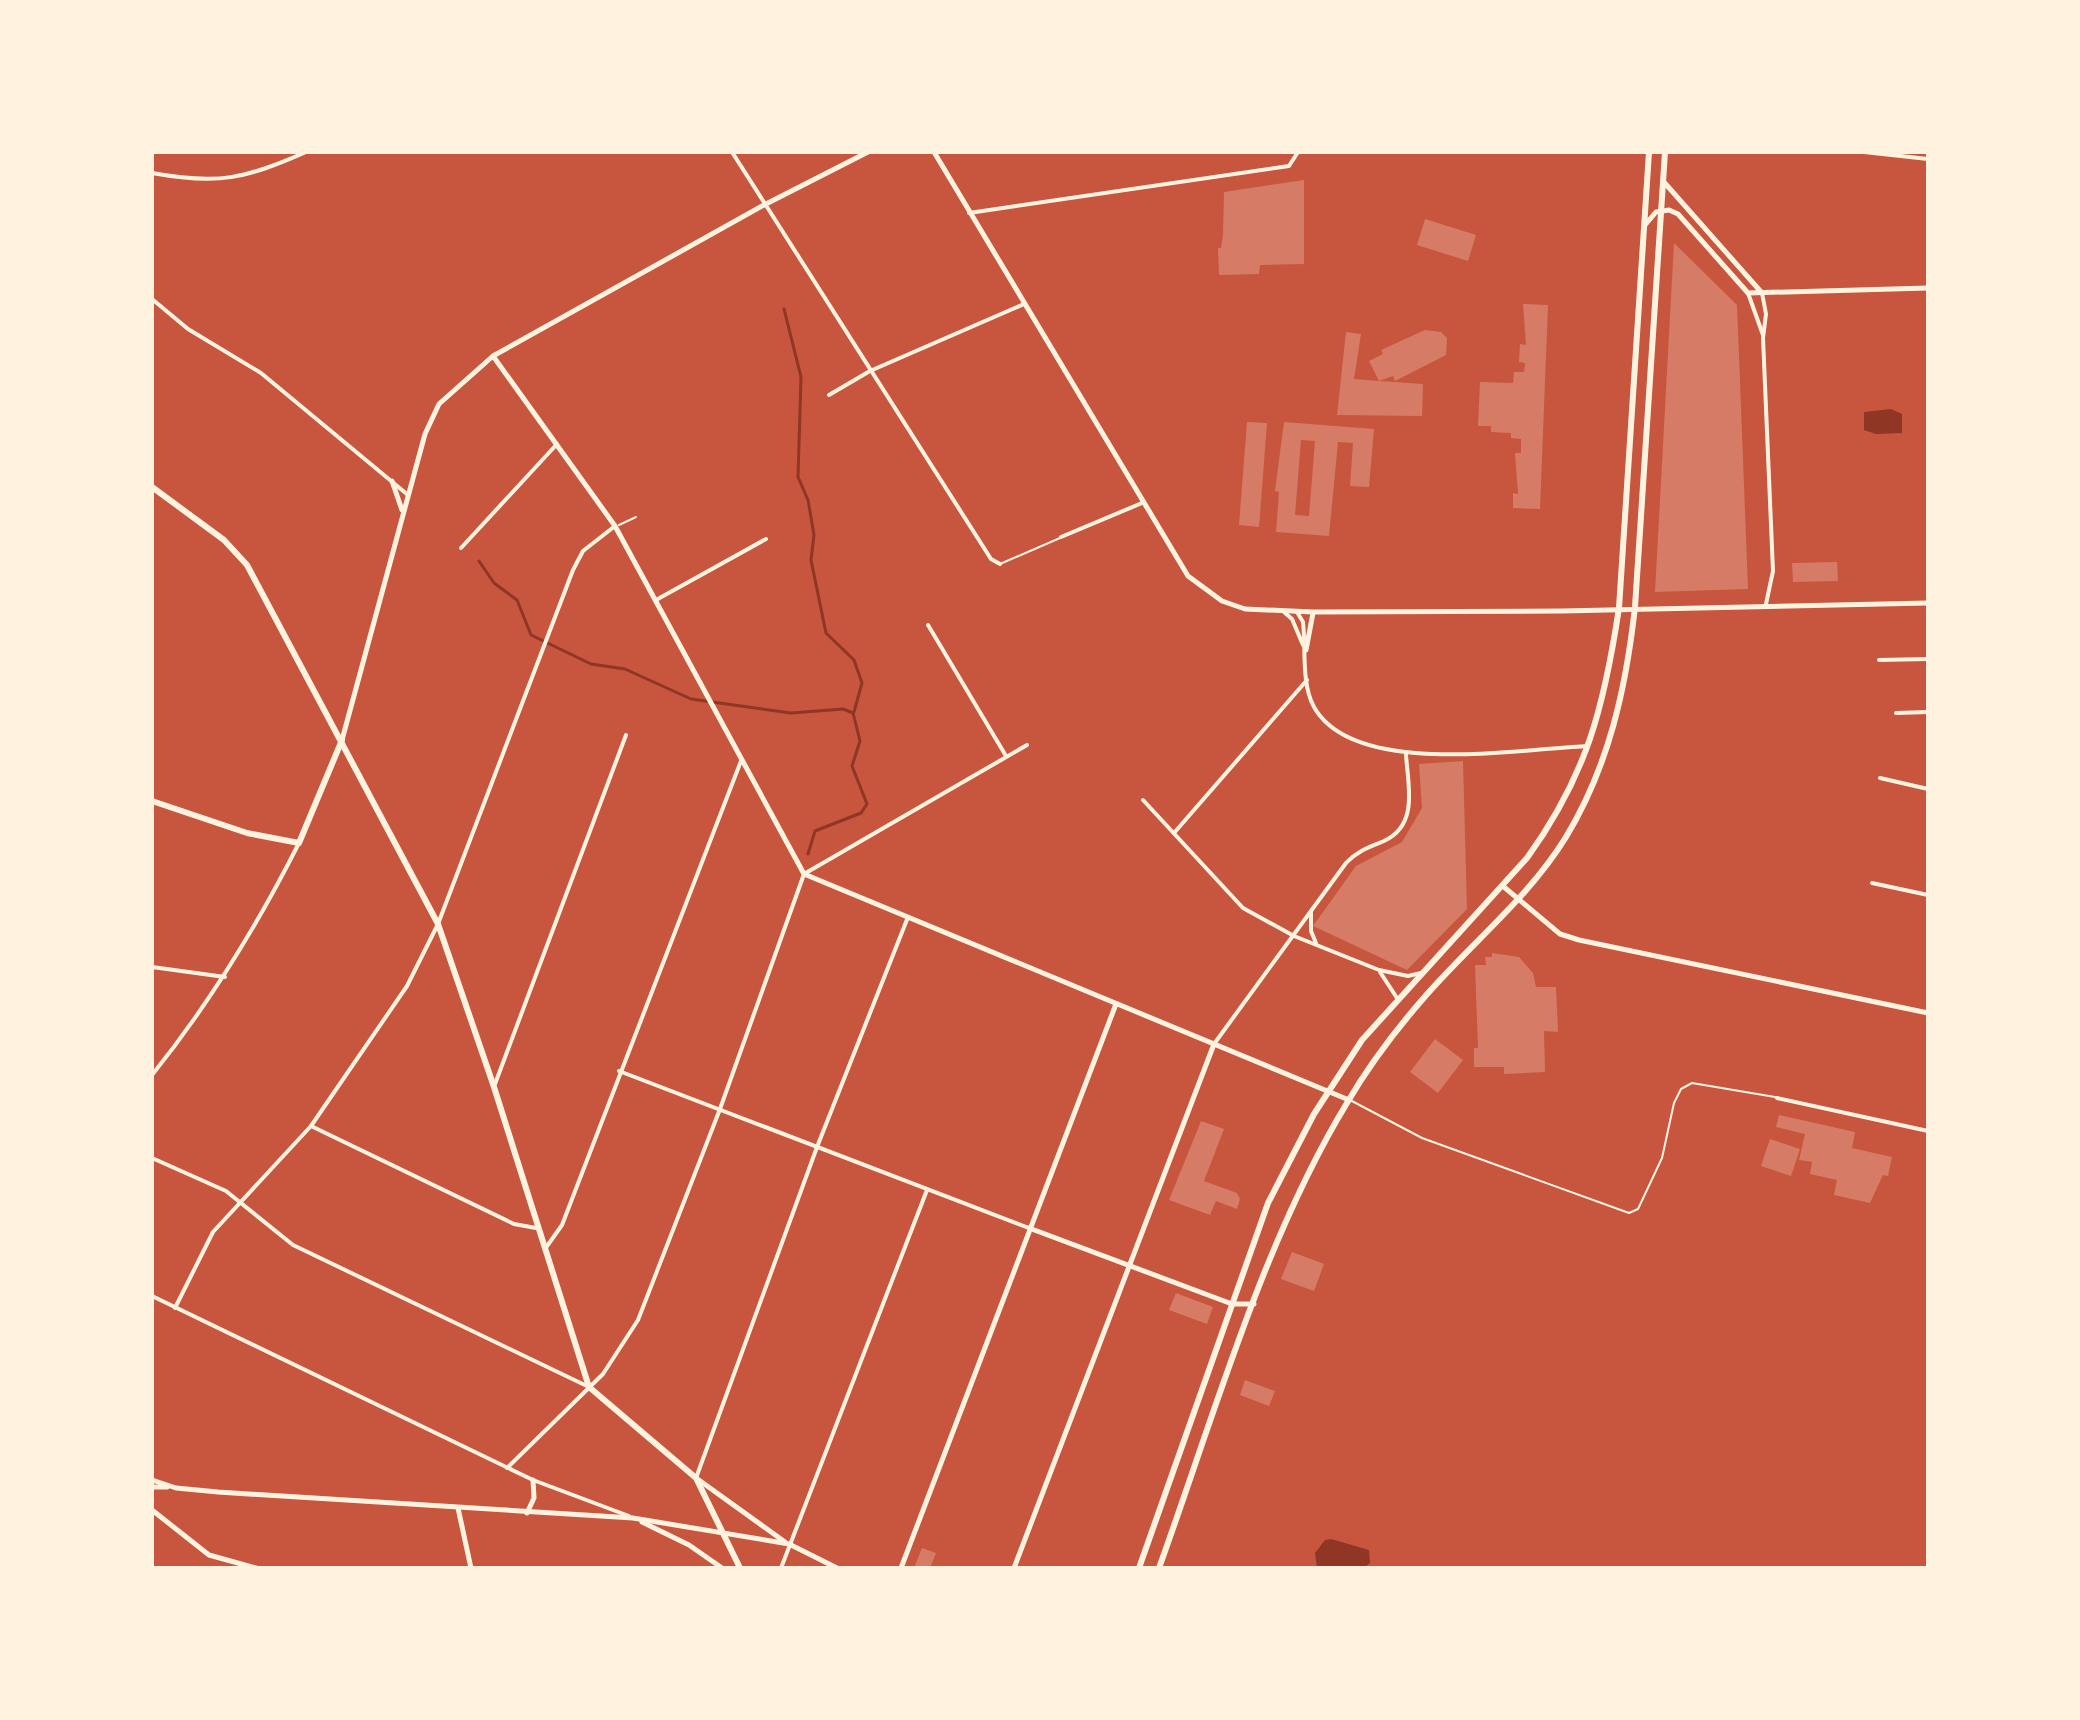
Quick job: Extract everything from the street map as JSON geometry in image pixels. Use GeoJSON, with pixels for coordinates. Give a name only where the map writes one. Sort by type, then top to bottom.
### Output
{"type":"FeatureCollection","features":[{"type":"Feature","properties":{"kind":"main road"},"geometry":{"type":"LineString","coordinates":[[1139,1568],[1268,1203],[1328,1091],[1362,1040],[1397,998],[1504,887],[1548,829],[1590,746],[1609,675],[1619,608],[1649,152]]}},
{"type":"Feature","properties":{"kind":"main road"},"geometry":{"type":"LineString","coordinates":[[1159,1568],[1296,1199],[1349,1100],[1421,1000],[1518,898],[1566,838],[1604,757],[1627,674],[1635,607],[1665,152]]}},
{"type":"Feature","properties":{"kind":"main road"},"geometry":{"type":"LineString","coordinates":[[152,487],[224,540],[247,565],[438,924],[494,1087],[543,1251],[589,1387],[696,1478],[740,1568]]}},
{"type":"Feature","properties":{"kind":"main road"},"geometry":{"type":"LineString","coordinates":[[152,801],[247,833],[299,843],[342,740]]}},
{"type":"Feature","properties":{"kind":"street"},"geometry":{"type":"LineString","coordinates":[[152,173],[200,182],[233,179],[267,170],[306,152]]}},
{"type":"Feature","properties":{"kind":"street"},"geometry":{"type":"LineString","coordinates":[[732,152],[991,559],[1000,564]]}},
{"type":"Feature","properties":{"kind":"street"},"geometry":{"type":"LineString","coordinates":[[342,740],[425,434],[439,404],[493,356],[764,205],[868,152]]}},
{"type":"Feature","properties":{"kind":"street"},"geometry":{"type":"LineString","coordinates":[[934,152],[1142,503],[1188,576],[1208,593],[1245,609],[1313,612],[1928,603]]}},
{"type":"Feature","properties":{"kind":"street"},"geometry":{"type":"LineString","coordinates":[[969,213],[1289,166],[1298,152]]}},
{"type":"Feature","properties":{"kind":"street"},"geometry":{"type":"LineString","coordinates":[[1864,152],[1928,159]]}},
{"type":"Feature","properties":{"kind":"street"},"geometry":{"type":"LineString","coordinates":[[1663,181],[1762,293],[1766,314],[1763,338],[1773,555],[1772,580],[1766,604]]}},
{"type":"Feature","properties":{"kind":"street"},"geometry":{"type":"LineString","coordinates":[[1645,225],[1651,215],[1661,210],[1678,214],[1748,293],[1763,338]]}},
{"type":"Feature","properties":{"kind":"street"},"geometry":{"type":"LineString","coordinates":[[1698,236],[1715,239]]}},
{"type":"Feature","properties":{"kind":"street"},"geometry":{"type":"LineString","coordinates":[[1748,293],[1928,288]]}},
{"type":"Feature","properties":{"kind":"street"},"geometry":{"type":"LineString","coordinates":[[152,299],[188,329],[261,373],[408,495]]}},
{"type":"Feature","properties":{"kind":"street"},"geometry":{"type":"LineString","coordinates":[[829,395],[870,371],[1024,304]]}},
{"type":"Feature","properties":{"kind":"street"},"geometry":{"type":"LineString","coordinates":[[493,356],[615,526],[804,874],[1349,1100]]}},
{"type":"Feature","properties":{"kind":"street"},"geometry":{"type":"LineString","coordinates":[[461,548],[557,444]]}},
{"type":"Feature","properties":{"kind":"street"},"geometry":{"type":"LineString","coordinates":[[392,481],[403,513]]}},
{"type":"Feature","properties":{"kind":"street"},"geometry":{"type":"LineString","coordinates":[[1061,537],[1142,503]]}},
{"type":"Feature","properties":{"kind":"street"},"geometry":{"type":"LineString","coordinates":[[175,1308],[204,1246],[240,1200],[311,1126],[407,986],[438,924],[573,570],[583,551],[615,526]]}},
{"type":"Feature","properties":{"kind":"street"},"geometry":{"type":"LineString","coordinates":[[656,600],[766,539]]}},
{"type":"Feature","properties":{"kind":"street"},"geometry":{"type":"LineString","coordinates":[[1282,610],[1292,619],[1306,650]]}},
{"type":"Feature","properties":{"kind":"street"},"geometry":{"type":"LineString","coordinates":[[1296,611],[1303,622],[1307,680],[1313,706],[1329,725],[1362,745],[1406,755],[1590,746]]}},
{"type":"Feature","properties":{"kind":"street"},"geometry":{"type":"LineString","coordinates":[[1306,650],[1313,612]]}},
{"type":"Feature","properties":{"kind":"street"},"geometry":{"type":"LineString","coordinates":[[928,625],[1006,756]]}},
{"type":"Feature","properties":{"kind":"street"},"geometry":{"type":"LineString","coordinates":[[1879,660],[1928,659]]}},
{"type":"Feature","properties":{"kind":"street"},"geometry":{"type":"LineString","coordinates":[[1174,833],[1307,680]]}},
{"type":"Feature","properties":{"kind":"street"},"geometry":{"type":"LineString","coordinates":[[1896,713],[1928,712]]}},
{"type":"Feature","properties":{"kind":"street"},"geometry":{"type":"LineString","coordinates":[[494,1087],[626,735]]}},
{"type":"Feature","properties":{"kind":"street"},"geometry":{"type":"LineString","coordinates":[[507,1468],[603,1374],[638,1320],[720,1109],[804,874],[1027,745]]}},
{"type":"Feature","properties":{"kind":"street"},"geometry":{"type":"LineString","coordinates":[[1014,1568],[1127,1265],[1214,1044],[1353,856],[1392,837],[1403,824],[1409,807],[1406,755]]}},
{"type":"Feature","properties":{"kind":"street"},"geometry":{"type":"LineString","coordinates":[[543,1251],[562,1225],[742,759]]}},
{"type":"Feature","properties":{"kind":"street"},"geometry":{"type":"LineString","coordinates":[[1880,778],[1928,789]]}},
{"type":"Feature","properties":{"kind":"street"},"geometry":{"type":"LineString","coordinates":[[1143,800],[1243,908],[1294,936],[1379,970],[1408,976],[1421,973]]}},
{"type":"Feature","properties":{"kind":"street"},"geometry":{"type":"LineString","coordinates":[[152,1075],[225,977],[263,914],[299,843]]}},
{"type":"Feature","properties":{"kind":"street"},"geometry":{"type":"LineString","coordinates":[[1872,883],[1928,895]]}},
{"type":"Feature","properties":{"kind":"street"},"geometry":{"type":"LineString","coordinates":[[1504,887],[1560,934],[1579,940],[1928,1013]]}},
{"type":"Feature","properties":{"kind":"street"},"geometry":{"type":"LineString","coordinates":[[1311,912],[1311,931],[1317,945]]}},
{"type":"Feature","properties":{"kind":"street"},"geometry":{"type":"LineString","coordinates":[[837,1568],[789,1544],[696,1478],[817,1147],[908,917]]}},
{"type":"Feature","properties":{"kind":"street"},"geometry":{"type":"LineString","coordinates":[[152,967],[225,977]]}},
{"type":"Feature","properties":{"kind":"street"},"geometry":{"type":"LineString","coordinates":[[1379,970],[1397,998]]}},
{"type":"Feature","properties":{"kind":"street"},"geometry":{"type":"LineString","coordinates":[[901,1568],[1116,1004]]}},
{"type":"Feature","properties":{"kind":"street"},"geometry":{"type":"LineString","coordinates":[[619,1071],[1232,1304],[1255,1304]]}},
{"type":"Feature","properties":{"kind":"street"},"geometry":{"type":"LineString","coordinates":[[1777,1098],[1928,1131]]}},
{"type":"Feature","properties":{"kind":"street"},"geometry":{"type":"LineString","coordinates":[[311,1126],[514,1224],[536,1228]]}},
{"type":"Feature","properties":{"kind":"street"},"geometry":{"type":"LineString","coordinates":[[152,1158],[240,1200],[293,1245],[589,1387]]}},
{"type":"Feature","properties":{"kind":"street"},"geometry":{"type":"LineString","coordinates":[[781,1568],[927,1189]]}},
{"type":"Feature","properties":{"kind":"street"},"geometry":{"type":"LineString","coordinates":[[152,1296],[507,1468],[633,1518],[689,1545],[722,1568]]}},
{"type":"Feature","properties":{"kind":"street"},"geometry":{"type":"LineString","coordinates":[[527,1513],[534,1498],[533,1480]]}},
{"type":"Feature","properties":{"kind":"street"},"geometry":{"type":"LineString","coordinates":[[153,1482],[176,1488],[633,1518],[789,1544]]}},
{"type":"Feature","properties":{"kind":"street"},"geometry":{"type":"LineString","coordinates":[[458,1508],[471,1568]]}},
{"type":"Feature","properties":{"kind":"street"},"geometry":{"type":"LineString","coordinates":[[152,1510],[209,1555],[256,1568]]}},
{"type":"Feature","properties":{"kind":"lane"},"geometry":{"type":"LineString","coordinates":[[615,526],[636,517]]}},
{"type":"Feature","properties":{"kind":"lane"},"geometry":{"type":"LineString","coordinates":[[1000,564],[1061,537]]}},
{"type":"Feature","properties":{"kind":"lane"},"geometry":{"type":"LineString","coordinates":[[1349,1100],[1422,1138],[1634,1213],[1662,1158],[1674,1103],[1681,1089],[1692,1083],[1777,1098]]}},
{"type":"Feature","properties":{"kind":"shaded area"},"geometry":{"type":"Polygon","coordinates":[[[1891,409],[1902,414],[1902,433],[1876,434],[1864,430],[1864,412],[1891,409]]]}},
{"type":"Feature","properties":{"kind":"shaded area"},"geometry":{"type":"Polygon","coordinates":[[[1325,1540],[1369,1550],[1370,1563],[1364,1568],[1317,1568],[1315,1553],[1325,1540]]]}},
{"type":"Feature","properties":{"kind":"building"},"geometry":{"type":"Polygon","coordinates":[[[1304,180],[1304,264],[1260,265],[1259,274],[1219,275],[1218,248],[1221,248],[1223,235],[1224,192],[1304,180]]]}},
{"type":"Feature","properties":{"kind":"building"},"geometry":{"type":"Polygon","coordinates":[[[1425,219],[1476,235],[1468,261],[1417,245],[1425,219]]]}},
{"type":"Feature","properties":{"kind":"building"},"geometry":{"type":"Polygon","coordinates":[[[1674,243],[1737,305],[1748,589],[1655,592],[1674,243]]]}},
{"type":"Feature","properties":{"kind":"building"},"geometry":{"type":"Polygon","coordinates":[[[1523,304],[1548,305],[1540,509],[1513,508],[1513,493],[1518,494],[1515,453],[1521,453],[1521,439],[1511,438],[1511,433],[1491,432],[1491,426],[1478,426],[1480,382],[1513,383],[1514,372],[1524,372],[1525,363],[1519,362],[1520,344],[1526,345],[1523,304]]]}},
{"type":"Feature","properties":{"kind":"building"},"geometry":{"type":"Polygon","coordinates":[[[1425,330],[1441,332],[1447,338],[1446,355],[1395,381],[1393,376],[1379,381],[1369,361],[1383,354],[1381,350],[1425,330]]]}},
{"type":"Feature","properties":{"kind":"building"},"geometry":{"type":"Polygon","coordinates":[[[1346,332],[1361,334],[1354,379],[1423,384],[1422,416],[1337,415],[1346,332]]]}},
{"type":"Feature","properties":{"kind":"building"},"geometry":{"type":"Polygon","coordinates":[[[1247,422],[1267,423],[1259,527],[1239,525],[1247,422]]]}},
{"type":"Feature","properties":{"kind":"building"},"geometry":{"type":"Polygon","coordinates":[[[1284,422],[1374,429],[1369,487],[1350,486],[1353,443],[1338,442],[1329,536],[1276,532],[1279,492],[1275,491],[1284,422]],[[1301,440],[1295,515],[1309,516],[1315,441],[1301,440]]]}},
{"type":"Feature","properties":{"kind":"building"},"geometry":{"type":"Polygon","coordinates":[[[1837,562],[1838,581],[1793,582],[1792,563],[1837,562]]]}},
{"type":"Feature","properties":{"kind":"building"},"geometry":{"type":"Polygon","coordinates":[[[1463,761],[1467,909],[1407,970],[1313,926],[1356,866],[1402,842],[1422,808],[1419,764],[1463,761]]]}},
{"type":"Feature","properties":{"kind":"building"},"geometry":{"type":"Polygon","coordinates":[[[1492,953],[1519,957],[1533,973],[1536,987],[1556,987],[1558,1032],[1544,1031],[1545,1072],[1504,1074],[1504,1067],[1474,1067],[1474,1048],[1478,1048],[1475,965],[1486,965],[1485,957],[1492,957],[1492,953]]]}},
{"type":"Feature","properties":{"kind":"building"},"geometry":{"type":"Polygon","coordinates":[[[1435,1039],[1463,1060],[1438,1093],[1410,1072],[1435,1039]]]}},
{"type":"Feature","properties":{"kind":"building"},"geometry":{"type":"Polygon","coordinates":[[[1779,1115],[1855,1132],[1852,1148],[1892,1157],[1888,1176],[1883,1175],[1870,1203],[1834,1195],[1837,1180],[1810,1174],[1812,1162],[1799,1160],[1805,1134],[1776,1127],[1779,1115]]]}},
{"type":"Feature","properties":{"kind":"building"},"geometry":{"type":"Polygon","coordinates":[[[1201,1121],[1224,1129],[1204,1181],[1237,1193],[1240,1199],[1237,1209],[1216,1201],[1210,1215],[1169,1200],[1201,1121]]]}},
{"type":"Feature","properties":{"kind":"building"},"geometry":{"type":"Polygon","coordinates":[[[1770,1139],[1800,1149],[1791,1176],[1761,1166],[1770,1139]]]}},
{"type":"Feature","properties":{"kind":"building"},"geometry":{"type":"Polygon","coordinates":[[[1292,1252],[1324,1264],[1314,1291],[1281,1279],[1292,1252]]]}},
{"type":"Feature","properties":{"kind":"building"},"geometry":{"type":"Polygon","coordinates":[[[1176,1293],[1213,1307],[1207,1324],[1169,1310],[1176,1293]]]}},
{"type":"Feature","properties":{"kind":"building"},"geometry":{"type":"Polygon","coordinates":[[[1245,1380],[1275,1391],[1269,1406],[1240,1395],[1245,1380]]]}},
{"type":"Feature","properties":{"kind":"building"},"geometry":{"type":"Polygon","coordinates":[[[922,1548],[936,1553],[930,1568],[914,1568],[922,1548]]]}},
{"type":"Feature","properties":{"kind":"waterway"},"geometry":{"type":"LineString","coordinates":[[784,309],[801,377],[798,477],[808,500],[814,535],[811,560],[826,633],[854,660],[862,683],[854,712]]}},
{"type":"Feature","properties":{"kind":"waterway"},"geometry":{"type":"LineString","coordinates":[[479,561],[494,583],[517,600],[531,635],[591,664],[625,669],[691,699],[791,713],[843,709],[853,713],[860,741],[852,766],[867,804],[861,813],[815,831],[808,854]]}}]}
